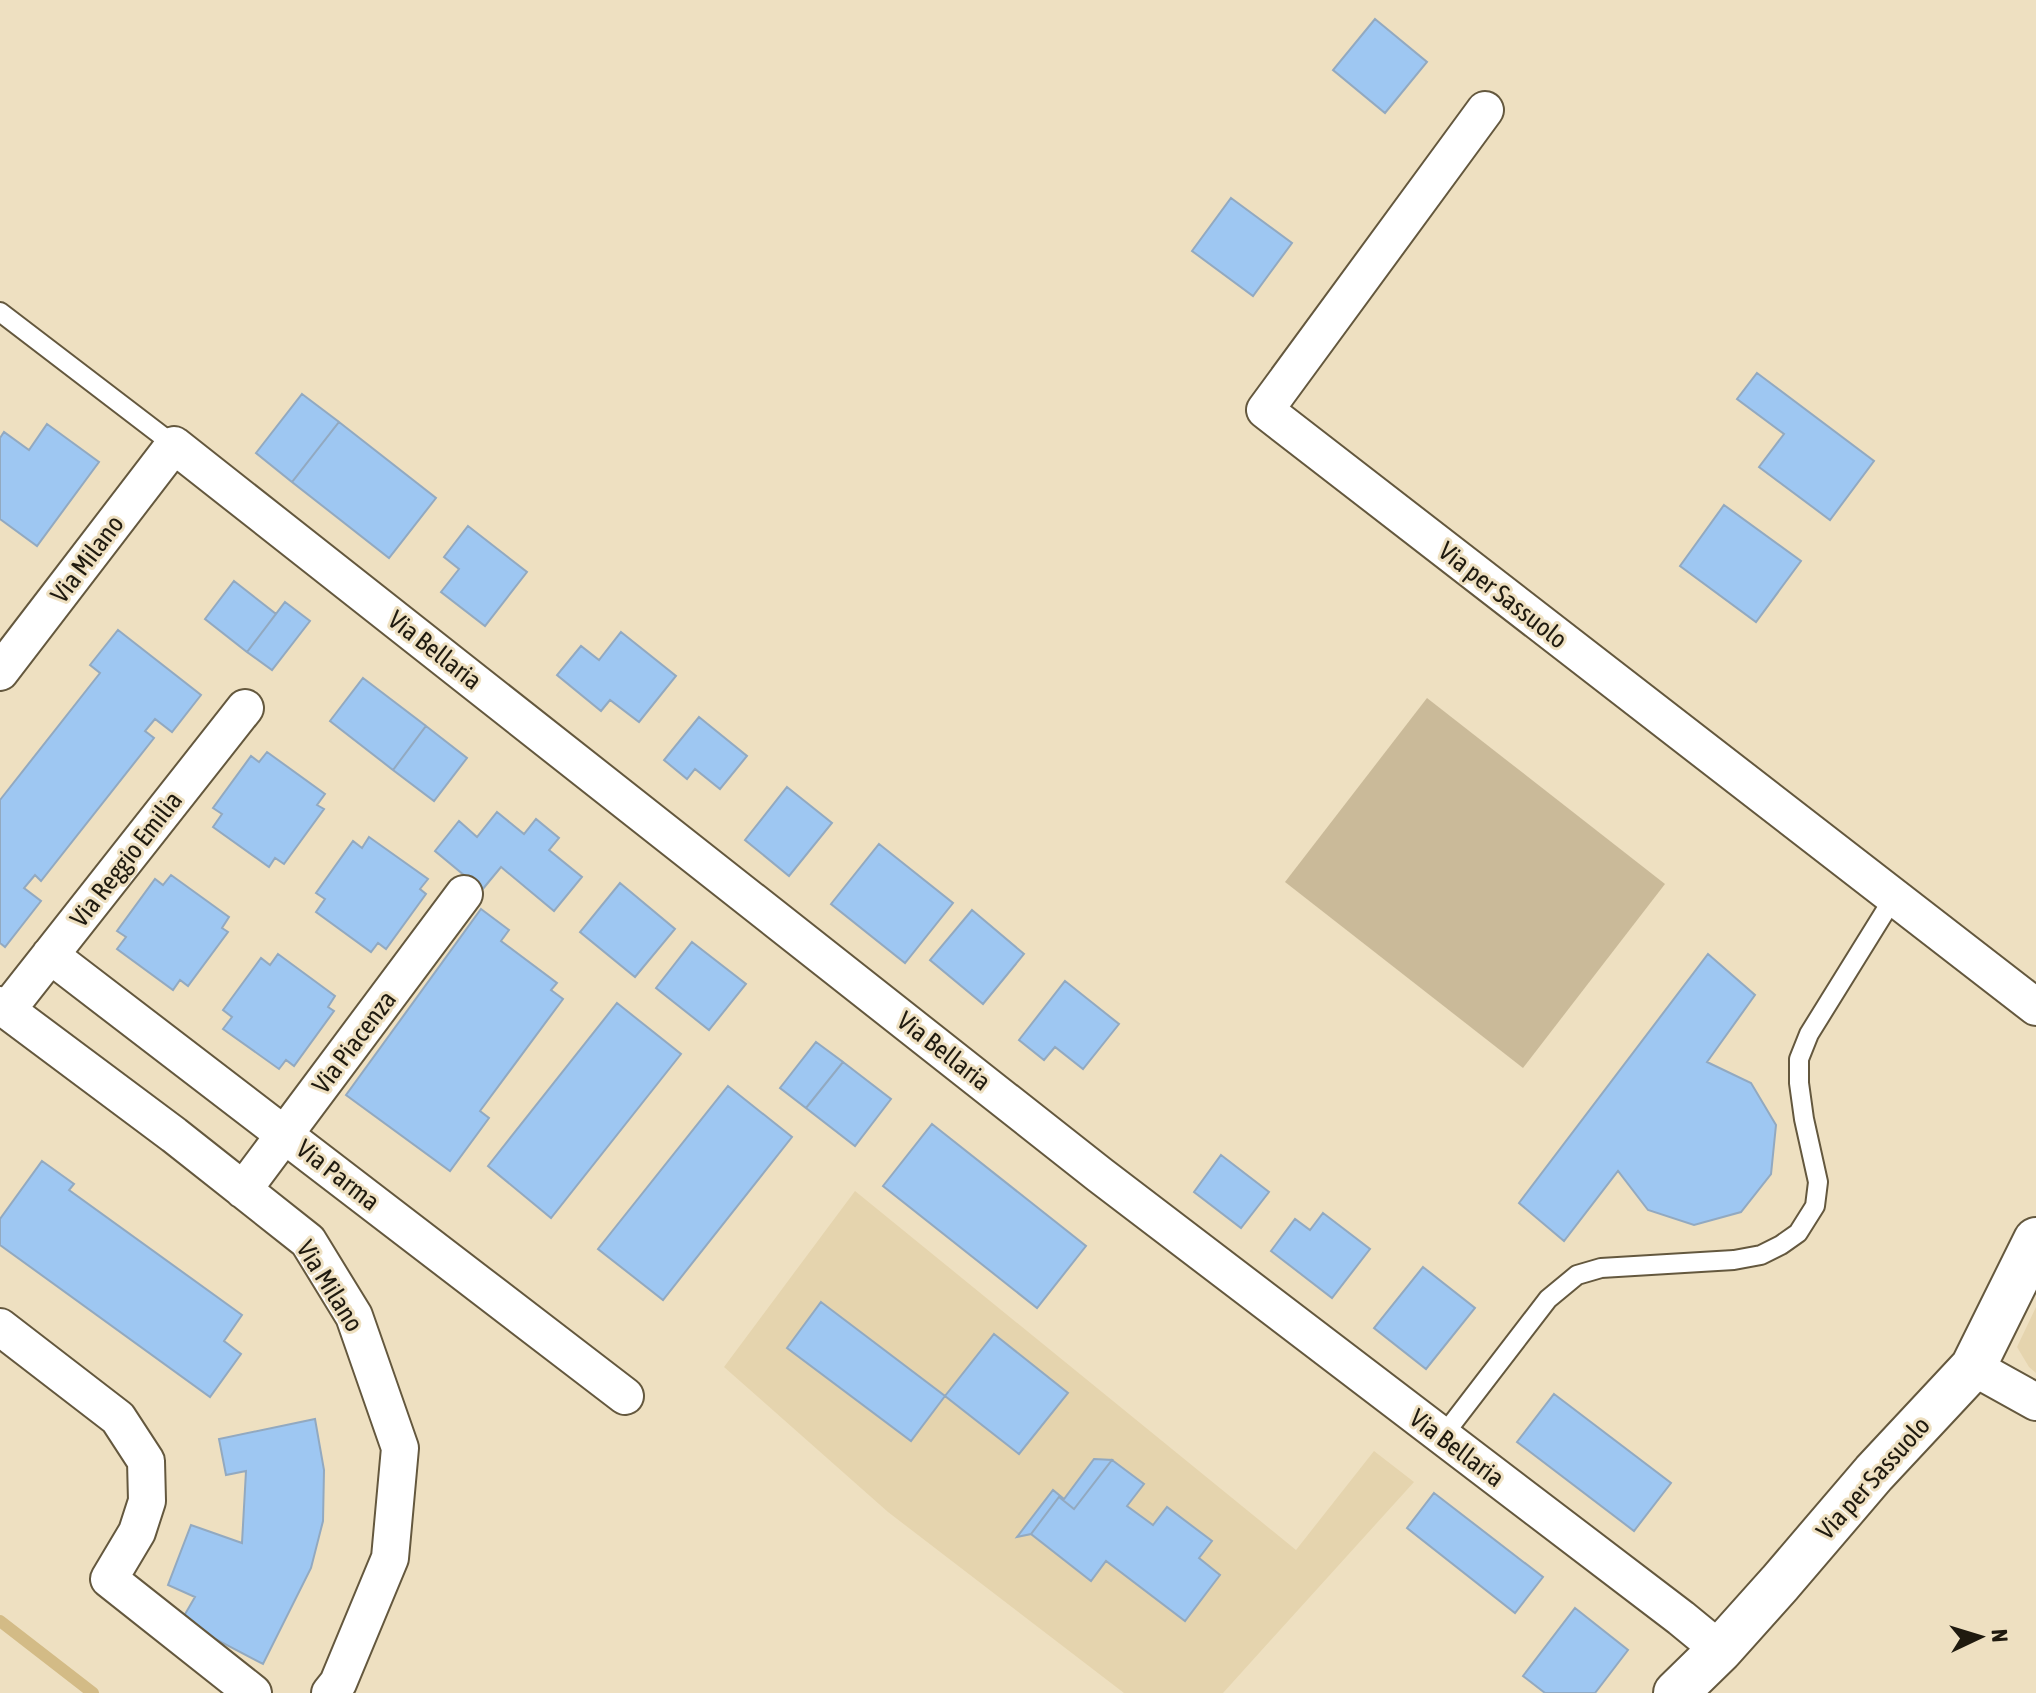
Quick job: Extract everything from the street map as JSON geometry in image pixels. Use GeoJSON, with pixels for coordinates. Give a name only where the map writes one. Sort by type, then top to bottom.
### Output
{"type":"FeatureCollection","features":[{"type":"Feature","properties":{"kind":"main road","name":"Via per Sassuolo"},"geometry":{"type":"LineString","coordinates":[[1676,1693],[1720,1650],[1874,1473],[1973,1367],[2036,1240]]}},
{"type":"Feature","properties":{"kind":"street","name":"Via per Sassuolo"},"geometry":{"type":"LineString","coordinates":[[1485,110],[1265,410],[2036,1007]]}},
{"type":"Feature","properties":{"kind":"street","name":"Via Milano"},"geometry":{"type":"LineString","coordinates":[[0,672],[174,445]]}},
{"type":"Feature","properties":{"kind":"street","name":"Via Bellaria"},"geometry":{"type":"LineString","coordinates":[[174,445],[1100,1175],[1720,1650]]}},
{"type":"Feature","properties":{"kind":"street","name":"Via Reggio Emilia"},"geometry":{"type":"LineString","coordinates":[[3,1007],[50,955],[245,708]]}},
{"type":"Feature","properties":{"kind":"street","name":"Via Piacenza"},"geometry":{"type":"LineString","coordinates":[[243,1190],[464,894]]}},
{"type":"Feature","properties":{"kind":"street","name":"Via Parma"},"geometry":{"type":"LineString","coordinates":[[50,955],[625,1396]]}},
{"type":"Feature","properties":{"kind":"street","name":"Via Milano"},"geometry":{"type":"LineString","coordinates":[[3,1007],[174,1135],[308,1241],[354,1316],[400,1448],[390,1558],[338,1683],[330,1693]]}},
{"type":"Feature","properties":{"kind":"street"},"geometry":{"type":"LineString","coordinates":[[0,1327],[118,1418],[146,1461],[147,1501],[137,1532],[109,1579],[253,1693]]}},
{"type":"Feature","properties":{"kind":"street"},"geometry":{"type":"LineString","coordinates":[[1973,1367],[2036,1402]]}},
{"type":"Feature","properties":{"kind":"lane"},"geometry":{"type":"LineString","coordinates":[[0,312],[174,445]]}},
{"type":"Feature","properties":{"kind":"lane"},"geometry":{"type":"LineString","coordinates":[[1442,1437],[1548,1299],[1577,1275],[1601,1268],[1734,1260],[1761,1255],[1798,1233],[1815,1206],[1818,1182],[1804,1119],[1799,1059],[1809,1034],[1894,897]]}},
{"type":"Feature","properties":{"kind":"shaded area"},"geometry":{"type":"Polygon","coordinates":[[[1427,698],[1665,884],[1523,1068],[1285,882],[1427,698]]]}},
{"type":"Feature","properties":{"kind":"shaded area"},"geometry":{"type":"Polygon","coordinates":[[[855,1191],[1296,1550],[1374,1451],[1414,1482],[1223,1693],[1124,1693],[888,1512],[724,1367],[855,1191]]]}},
{"type":"Feature","properties":{"kind":"shaded area"},"geometry":{"type":"Polygon","coordinates":[[[2036,1307],[2036,1373],[2017,1347],[2036,1307]]]}},
{"type":"Feature","properties":{"kind":"building"},"geometry":{"type":"Polygon","coordinates":[[[1375,19],[1427,62],[1385,113],[1333,70],[1375,19]]]}},
{"type":"Feature","properties":{"kind":"building"},"geometry":{"type":"Polygon","coordinates":[[[1231,198],[1292,243],[1253,296],[1192,251],[1231,198]]]}},
{"type":"Feature","properties":{"kind":"building"},"geometry":{"type":"Polygon","coordinates":[[[1757,373],[1874,461],[1830,520],[1759,467],[1784,434],[1737,399],[1757,373]]]}},
{"type":"Feature","properties":{"kind":"building"},"geometry":{"type":"Polygon","coordinates":[[[302,394],[339,422],[292,482],[256,453],[302,394]]]}},
{"type":"Feature","properties":{"kind":"building"},"geometry":{"type":"Polygon","coordinates":[[[339,422],[436,498],[389,558],[292,482],[339,422]]]}},
{"type":"Feature","properties":{"kind":"building"},"geometry":{"type":"Polygon","coordinates":[[[47,424],[99,462],[37,546],[0,519],[0,438],[4,432],[29,450],[47,424]]]}},
{"type":"Feature","properties":{"kind":"building"},"geometry":{"type":"Polygon","coordinates":[[[1724,505],[1801,561],[1756,622],[1680,566],[1724,505]]]}},
{"type":"Feature","properties":{"kind":"building"},"geometry":{"type":"Polygon","coordinates":[[[468,526],[527,572],[485,626],[441,592],[459,569],[444,557],[468,526]]]}},
{"type":"Feature","properties":{"kind":"building"},"geometry":{"type":"Polygon","coordinates":[[[234,581],[276,614],[247,652],[205,619],[234,581]]]}},
{"type":"Feature","properties":{"kind":"building"},"geometry":{"type":"Polygon","coordinates":[[[285,602],[310,621],[272,670],[247,652],[285,602]]]}},
{"type":"Feature","properties":{"kind":"building"},"geometry":{"type":"Polygon","coordinates":[[[118,630],[201,695],[172,732],[155,719],[145,731],[154,738],[41,881],[35,875],[24,888],[41,901],[5,947],[0,943],[0,800],[100,673],[90,665],[118,630]]]}},
{"type":"Feature","properties":{"kind":"building"},"geometry":{"type":"Polygon","coordinates":[[[621,632],[676,676],[639,722],[610,700],[601,711],[557,675],[581,646],[599,660],[621,632]]]}},
{"type":"Feature","properties":{"kind":"building"},"geometry":{"type":"Polygon","coordinates":[[[363,678],[426,726],[393,770],[330,721],[363,678]]]}},
{"type":"Feature","properties":{"kind":"building"},"geometry":{"type":"Polygon","coordinates":[[[699,717],[747,756],[720,789],[695,769],[687,779],[664,760],[699,717]]]}},
{"type":"Feature","properties":{"kind":"building"},"geometry":{"type":"Polygon","coordinates":[[[426,726],[467,758],[434,801],[393,770],[426,726]]]}},
{"type":"Feature","properties":{"kind":"building"},"geometry":{"type":"Polygon","coordinates":[[[267,752],[325,794],[317,805],[324,809],[284,864],[275,858],[269,867],[213,827],[222,814],[213,808],[251,756],[259,762],[267,752]]]}},
{"type":"Feature","properties":{"kind":"building"},"geometry":{"type":"Polygon","coordinates":[[[787,787],[832,823],[789,876],[745,840],[787,787]]]}},
{"type":"Feature","properties":{"kind":"building"},"geometry":{"type":"Polygon","coordinates":[[[497,812],[524,834],[536,819],[559,838],[549,850],[582,877],[554,911],[501,867],[482,890],[435,851],[459,821],[477,837],[497,812]]]}},
{"type":"Feature","properties":{"kind":"building"},"geometry":{"type":"Polygon","coordinates":[[[369,837],[428,879],[420,889],[426,894],[386,949],[378,943],[371,952],[316,912],[325,899],[316,893],[353,841],[362,848],[369,837]]]}},
{"type":"Feature","properties":{"kind":"building"},"geometry":{"type":"Polygon","coordinates":[[[879,844],[953,903],[905,963],[831,904],[879,844]]]}},
{"type":"Feature","properties":{"kind":"building"},"geometry":{"type":"Polygon","coordinates":[[[171,875],[229,917],[222,928],[228,932],[188,986],[180,980],[173,990],[117,949],[126,937],[117,931],[155,879],[163,885],[171,875]]]}},
{"type":"Feature","properties":{"kind":"building"},"geometry":{"type":"Polygon","coordinates":[[[620,883],[675,929],[635,977],[580,932],[620,883]]]}},
{"type":"Feature","properties":{"kind":"building"},"geometry":{"type":"Polygon","coordinates":[[[481,909],[509,930],[501,941],[557,983],[551,990],[563,999],[480,1111],[489,1118],[450,1171],[346,1095],[481,909]]]}},
{"type":"Feature","properties":{"kind":"building"},"geometry":{"type":"Polygon","coordinates":[[[972,910],[1024,954],[983,1004],[930,960],[972,910]]]}},
{"type":"Feature","properties":{"kind":"building"},"geometry":{"type":"Polygon","coordinates":[[[692,942],[746,984],[709,1030],[656,988],[692,942]]]}},
{"type":"Feature","properties":{"kind":"building"},"geometry":{"type":"Polygon","coordinates":[[[278,954],[335,996],[328,1007],[334,1011],[294,1066],[286,1060],[279,1069],[223,1029],[232,1017],[223,1010],[261,958],[270,965],[278,954]]]}},
{"type":"Feature","properties":{"kind":"building"},"geometry":{"type":"Polygon","coordinates":[[[1708,954],[1755,995],[1707,1062],[1751,1083],[1776,1125],[1771,1174],[1741,1212],[1694,1225],[1648,1210],[1618,1171],[1564,1241],[1519,1203],[1708,954]]]}},
{"type":"Feature","properties":{"kind":"building"},"geometry":{"type":"Polygon","coordinates":[[[1065,981],[1119,1024],[1083,1069],[1055,1047],[1044,1060],[1019,1040],[1065,981]]]}},
{"type":"Feature","properties":{"kind":"building"},"geometry":{"type":"Polygon","coordinates":[[[617,1003],[681,1054],[551,1218],[488,1166],[617,1003]]]}},
{"type":"Feature","properties":{"kind":"building"},"geometry":{"type":"Polygon","coordinates":[[[816,1042],[843,1062],[806,1108],[780,1088],[816,1042]]]}},
{"type":"Feature","properties":{"kind":"building"},"geometry":{"type":"Polygon","coordinates":[[[843,1062],[891,1099],[855,1146],[806,1108],[843,1062]]]}},
{"type":"Feature","properties":{"kind":"building"},"geometry":{"type":"Polygon","coordinates":[[[728,1086],[792,1137],[663,1300],[598,1249],[728,1086]]]}},
{"type":"Feature","properties":{"kind":"building"},"geometry":{"type":"Polygon","coordinates":[[[932,1124],[1086,1246],[1037,1308],[883,1186],[932,1124]]]}},
{"type":"Feature","properties":{"kind":"building"},"geometry":{"type":"Polygon","coordinates":[[[1221,1155],[1269,1192],[1241,1228],[1194,1192],[1221,1155]]]}},
{"type":"Feature","properties":{"kind":"building"},"geometry":{"type":"Polygon","coordinates":[[[42,1161],[74,1184],[69,1190],[242,1315],[224,1341],[241,1354],[210,1397],[0,1245],[0,1219],[42,1161]]]}},
{"type":"Feature","properties":{"kind":"building"},"geometry":{"type":"Polygon","coordinates":[[[1323,1213],[1370,1249],[1332,1298],[1271,1251],[1295,1219],[1310,1230],[1323,1213]]]}},
{"type":"Feature","properties":{"kind":"building"},"geometry":{"type":"Polygon","coordinates":[[[1423,1267],[1475,1308],[1426,1369],[1374,1328],[1423,1267]]]}},
{"type":"Feature","properties":{"kind":"building"},"geometry":{"type":"Polygon","coordinates":[[[821,1302],[945,1396],[911,1441],[787,1348],[821,1302]]]}},
{"type":"Feature","properties":{"kind":"building"},"geometry":{"type":"Polygon","coordinates":[[[994,1334],[1068,1393],[1019,1454],[945,1396],[994,1334]]]}},
{"type":"Feature","properties":{"kind":"building"},"geometry":{"type":"Polygon","coordinates":[[[1554,1394],[1671,1483],[1634,1531],[1517,1442],[1554,1394]]]}},
{"type":"Feature","properties":{"kind":"building"},"geometry":{"type":"Polygon","coordinates":[[[315,1419],[324,1470],[323,1521],[311,1568],[263,1664],[181,1621],[195,1597],[168,1585],[191,1525],[242,1543],[246,1471],[226,1475],[219,1439],[315,1419]]]}},
{"type":"Feature","properties":{"kind":"building"},"geometry":{"type":"Polygon","coordinates":[[[1094,1459],[1112,1460],[1074,1509],[1059,1497],[1031,1534],[1017,1537],[1053,1490],[1064,1499],[1094,1459]]]}},
{"type":"Feature","properties":{"kind":"building"},"geometry":{"type":"Polygon","coordinates":[[[1112,1460],[1144,1484],[1127,1506],[1153,1525],[1167,1507],[1212,1541],[1199,1558],[1220,1575],[1185,1621],[1106,1561],[1091,1581],[1031,1534],[1059,1497],[1074,1509],[1112,1460]]]}},
{"type":"Feature","properties":{"kind":"building"},"geometry":{"type":"Polygon","coordinates":[[[1434,1493],[1543,1577],[1515,1613],[1407,1528],[1434,1493]]]}},
{"type":"Feature","properties":{"kind":"building"},"geometry":{"type":"Polygon","coordinates":[[[1575,1608],[1628,1650],[1595,1693],[1545,1693],[1523,1676],[1575,1608]]]}},
{"type":"Feature","properties":{"kind":"waterway"},"geometry":{"type":"LineString","coordinates":[[0,1621],[93,1693]]}}]}
